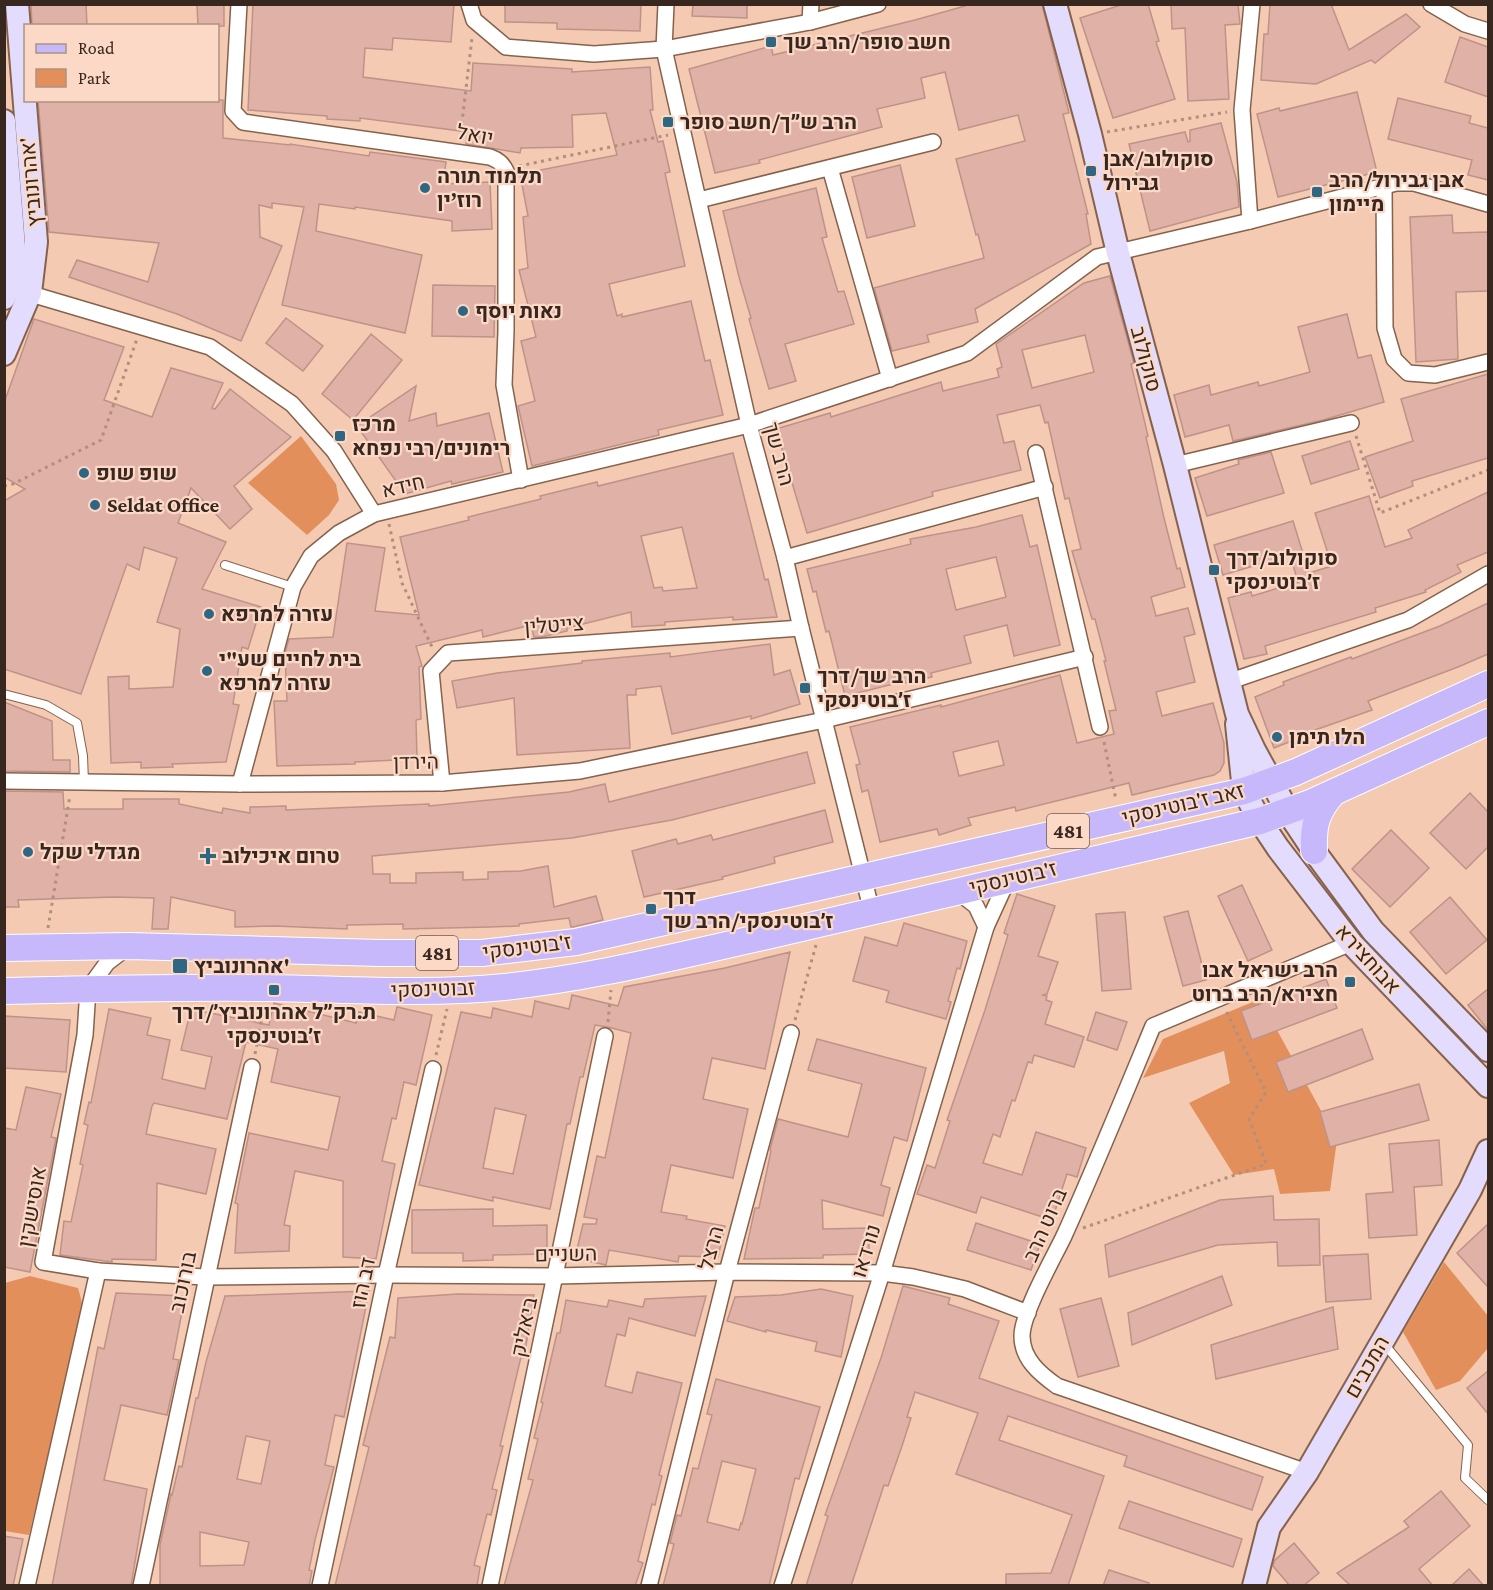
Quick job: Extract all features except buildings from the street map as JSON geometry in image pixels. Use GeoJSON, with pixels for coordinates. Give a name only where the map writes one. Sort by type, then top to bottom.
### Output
{"type":"FeatureCollection","features":[{"type":"Feature","properties":{"kind":"main road","name":"זאב ז'בוטינסקי"},"geometry":{"type":"LineString","coordinates":[[862,877],[1244,791],[1272,782],[1488,684]]}},
{"type":"Feature","properties":{"kind":"main road","name":"זאב ז'בוטינסקי"},"geometry":{"type":"LineString","coordinates":[[1260,821],[1333,793],[1488,722]]}},
{"type":"Feature","properties":{"kind":"main road"},"geometry":{"type":"LineString","coordinates":[[1314,851],[1313,831],[1318,814],[1333,793]]}},
{"type":"Feature","properties":{"kind":"main road","name":"ז'בוטינסקי"},"geometry":{"type":"LineString","coordinates":[[872,912],[1260,821]]}},
{"type":"Feature","properties":{"kind":"main road","name":"ז'בוטינסקי"},"geometry":{"type":"LineString","coordinates":[[4,948],[129,946],[380,954],[482,953],[576,942],[862,877]]}},
{"type":"Feature","properties":{"kind":"main road","name":"481"},"geometry":{"type":"LineString","coordinates":[[608,971],[872,912]]}},
{"type":"Feature","properties":{"kind":"main road","name":"זבוטינסקי"},"geometry":{"type":"LineString","coordinates":[[4,991],[269,988],[375,991],[452,990],[561,980],[608,971]]}},
{"type":"Feature","properties":{"kind":"street","name":"אהרונוביץ'"},"geometry":{"type":"LineString","coordinates":[[17,4],[24,92]]}},
{"type":"Feature","properties":{"kind":"street","name":"יואל"},"geometry":{"type":"LineString","coordinates":[[238,4],[233,111],[243,122],[490,157],[497,159],[505,169],[504,385],[521,480]]}},
{"type":"Feature","properties":{"kind":"street"},"geometry":{"type":"LineString","coordinates":[[469,4],[474,20],[506,47],[594,54],[664,50],[810,22],[878,4]]}},
{"type":"Feature","properties":{"kind":"street","name":"הרב שך"},"geometry":{"type":"LineString","coordinates":[[666,4],[664,50],[749,425],[785,558],[872,912]]}},
{"type":"Feature","properties":{"kind":"street"},"geometry":{"type":"LineString","coordinates":[[810,22],[811,4]]}},
{"type":"Feature","properties":{"kind":"street","name":"סוקולוב"},"geometry":{"type":"LineString","coordinates":[[1055,4],[1237,714],[1288,812],[1373,931],[1488,1050]]}},
{"type":"Feature","properties":{"kind":"street"},"geometry":{"type":"LineString","coordinates":[[1251,221],[1242,110],[1252,4]]}},
{"type":"Feature","properties":{"kind":"street"},"geometry":{"type":"LineString","coordinates":[[1431,4],[1465,24],[1488,31]]}},
{"type":"Feature","properties":{"kind":"street","name":"אהרונוביץ'"},"geometry":{"type":"LineString","coordinates":[[14,293],[36,242],[25,102]]}},
{"type":"Feature","properties":{"kind":"street","name":"אהרונוביץ'"},"geometry":{"type":"LineString","coordinates":[[4,121],[14,247],[14,293],[4,354]]}},
{"type":"Feature","properties":{"kind":"street"},"geometry":{"type":"LineString","coordinates":[[699,200],[933,142]]}},
{"type":"Feature","properties":{"kind":"street"},"geometry":{"type":"LineString","coordinates":[[830,168],[890,379]]}},
{"type":"Feature","properties":{"kind":"street","name":"חידא"},"geometry":{"type":"LineString","coordinates":[[240,784],[293,587],[311,556],[339,533],[380,513],[749,425],[967,353],[1097,256],[1251,221],[1384,185],[1414,183],[1488,204]]}},
{"type":"Feature","properties":{"kind":"street"},"geometry":{"type":"LineString","coordinates":[[1384,185],[1385,328],[1394,359],[1408,373],[1435,375],[1488,362]]}},
{"type":"Feature","properties":{"kind":"street"},"geometry":{"type":"LineString","coordinates":[[14,293],[210,346],[292,405],[334,451],[380,513]]}},
{"type":"Feature","properties":{"kind":"street"},"geometry":{"type":"LineString","coordinates":[[1175,465],[1351,423]]}},
{"type":"Feature","properties":{"kind":"street"},"geometry":{"type":"LineString","coordinates":[[1036,453],[1100,727]]}},
{"type":"Feature","properties":{"kind":"street"},"geometry":{"type":"LineString","coordinates":[[785,558],[1045,487]]}},
{"type":"Feature","properties":{"kind":"street"},"geometry":{"type":"LineString","coordinates":[[1228,682],[1408,620],[1488,574]]}},
{"type":"Feature","properties":{"kind":"street","name":"צייטלין"},"geometry":{"type":"LineString","coordinates":[[439,662],[448,653],[801,628]]}},
{"type":"Feature","properties":{"kind":"street","name":"הירדן"},"geometry":{"type":"LineString","coordinates":[[4,781],[240,784],[442,783],[580,771],[824,720],[1085,657]]}},
{"type":"Feature","properties":{"kind":"street"},"geometry":{"type":"LineString","coordinates":[[439,662],[431,671],[442,783]]}},
{"type":"Feature","properties":{"kind":"street","name":"סוקולוב"},"geometry":{"type":"LineString","coordinates":[[1237,714],[1244,791]]}},
{"type":"Feature","properties":{"kind":"street","name":"אבוחצירא"},"geometry":{"type":"LineString","coordinates":[[1244,791],[1260,821],[1351,943],[1488,1086]]}},
{"type":"Feature","properties":{"kind":"street","name":"נורדאו"},"geometry":{"type":"LineString","coordinates":[[782,1586],[882,1273],[986,927],[1008,879]]}},
{"type":"Feature","properties":{"kind":"street"},"geometry":{"type":"LineString","coordinates":[[957,891],[976,906],[986,927]]}},
{"type":"Feature","properties":{"kind":"street","name":"ברוט הרב"},"geometry":{"type":"LineString","coordinates":[[1307,1472],[1057,1386],[1041,1375],[1026,1356],[1022,1336],[1028,1312],[1065,1234],[1153,1026],[1351,943]]}},
{"type":"Feature","properties":{"kind":"street"},"geometry":{"type":"LineString","coordinates":[[88,989],[107,963],[129,946]]}},
{"type":"Feature","properties":{"kind":"street","name":"אוסישקין"},"geometry":{"type":"LineString","coordinates":[[88,989],[85,1035],[43,1262],[98,1271]]}},
{"type":"Feature","properties":{"kind":"street","name":"הרצל"},"geometry":{"type":"LineString","coordinates":[[649,1586],[726,1272],[791,1033]]}},
{"type":"Feature","properties":{"kind":"street","name":"ביאליק"},"geometry":{"type":"LineString","coordinates":[[490,1586],[605,1036]]}},
{"type":"Feature","properties":{"kind":"street","name":"בורוכוב"},"geometry":{"type":"LineString","coordinates":[[141,1586],[205,1277],[252,1067]]}},
{"type":"Feature","properties":{"kind":"street","name":"דב הוז"},"geometry":{"type":"LineString","coordinates":[[320,1586],[386,1275],[433,1069]]}},
{"type":"Feature","properties":{"kind":"street","name":"המכבים"},"geometry":{"type":"LineString","coordinates":[[1254,1586],[1269,1527],[1307,1472],[1470,1190],[1488,1151]]}},
{"type":"Feature","properties":{"kind":"street"},"geometry":{"type":"LineString","coordinates":[[27,1586],[98,1271]]}},
{"type":"Feature","properties":{"kind":"street","name":"השניים"},"geometry":{"type":"LineString","coordinates":[[98,1271],[205,1277],[556,1276],[726,1272],[882,1273],[913,1277],[965,1289],[1028,1312]]}},
{"type":"Feature","properties":{"kind":"lane"},"geometry":{"type":"LineString","coordinates":[[225,565],[293,587]]}},
{"type":"Feature","properties":{"kind":"lane"},"geometry":{"type":"LineString","coordinates":[[4,694],[46,705],[77,723],[83,756],[78,782]]}},
{"type":"Feature","properties":{"kind":"lane"},"geometry":{"type":"LineString","coordinates":[[1382,1342],[1468,1445],[1465,1478],[1488,1500]]}},
{"type":"Feature","properties":{"kind":"path"},"geometry":{"type":"LineString","coordinates":[[459,152],[474,20]]}},
{"type":"Feature","properties":{"kind":"path"},"geometry":{"type":"LineString","coordinates":[[1090,135],[1242,110]]}},
{"type":"Feature","properties":{"kind":"path"},"geometry":{"type":"LineString","coordinates":[[505,169],[683,132]]}},
{"type":"Feature","properties":{"kind":"path"},"geometry":{"type":"LineString","coordinates":[[4,486],[101,440],[141,326]]}},
{"type":"Feature","properties":{"kind":"path"},"geometry":{"type":"LineString","coordinates":[[1351,423],[1380,513],[1488,470]]}},
{"type":"Feature","properties":{"kind":"path"},"geometry":{"type":"LineString","coordinates":[[380,513],[402,583],[439,662]]}},
{"type":"Feature","properties":{"kind":"path"},"geometry":{"type":"LineString","coordinates":[[1100,727],[1120,819]]}},
{"type":"Feature","properties":{"kind":"path"},"geometry":{"type":"LineString","coordinates":[[45,947],[78,782]]}},
{"type":"Feature","properties":{"kind":"path"},"geometry":{"type":"LineString","coordinates":[[791,1033],[822,924]]}},
{"type":"Feature","properties":{"kind":"path"},"geometry":{"type":"LineString","coordinates":[[605,1036],[612,995],[608,971]]}},
{"type":"Feature","properties":{"kind":"path"},"geometry":{"type":"LineString","coordinates":[[252,1067],[269,988]]}},
{"type":"Feature","properties":{"kind":"path"},"geometry":{"type":"LineString","coordinates":[[433,1069],[452,990]]}},
{"type":"Feature","properties":{"kind":"path"},"geometry":{"type":"LineString","coordinates":[[1065,1234],[1266,1164],[1249,1119],[1266,1092],[1220,998]]}},
{"type":"Feature","properties":{"kind":"green space"},"geometry":{"type":"Polygon","coordinates":[[[301,436],[336,484],[339,500],[329,515],[307,535],[248,483],[301,436]]]}},
{"type":"Feature","properties":{"kind":"green space"},"geometry":{"type":"Polygon","coordinates":[[[1260,999],[1337,1140],[1330,1191],[1280,1194],[1274,1169],[1234,1175],[1189,1103],[1230,1083],[1224,1051],[1143,1078],[1163,1039],[1260,999]]]}},
{"type":"Feature","properties":{"kind":"green space"},"geometry":{"type":"Polygon","coordinates":[[[1444,1262],[1488,1316],[1488,1348],[1460,1381],[1436,1390],[1403,1332],[1444,1262]]]}},
{"type":"Feature","properties":{"kind":"green space"},"geometry":{"type":"Polygon","coordinates":[[[30,1276],[78,1288],[82,1303],[29,1535],[5,1531],[5,1283],[30,1276]]]}},
{"type":"Feature","properties":{"kind":"place","name":"חשב סופר/הרב שך"},"geometry":{"type":"Point","coordinates":[771,42]}},
{"type":"Feature","properties":{"kind":"place","name":"הרב ש״ך/חשב סופר"},"geometry":{"type":"Point","coordinates":[668,122]}},
{"type":"Feature","properties":{"kind":"place","name":"סוקולוב/אבן גבירול"},"geometry":{"type":"Point","coordinates":[1091,171]}},
{"type":"Feature","properties":{"kind":"place","name":"תלמוד תורה רוז’ין"},"geometry":{"type":"Point","coordinates":[425,188]}},
{"type":"Feature","properties":{"kind":"place","name":"אבן גבירול/הרב מיימון"},"geometry":{"type":"Point","coordinates":[1317,192]}},
{"type":"Feature","properties":{"kind":"place","name":"נאות יוסף"},"geometry":{"type":"Point","coordinates":[463,311]}},
{"type":"Feature","properties":{"kind":"place","name":"מרכז רימונים/רבי נפחא"},"geometry":{"type":"Point","coordinates":[340,436]}},
{"type":"Feature","properties":{"kind":"place","name":"שופ שופ"},"geometry":{"type":"Point","coordinates":[84,473]}},
{"type":"Feature","properties":{"kind":"place","name":"Seldat Office"},"geometry":{"type":"Point","coordinates":[95,505]}},
{"type":"Feature","properties":{"kind":"place","name":"סוקולוב/דרך ז׳בוטינסקי"},"geometry":{"type":"Point","coordinates":[1214,570]}},
{"type":"Feature","properties":{"kind":"place","name":"עזרה למרפא"},"geometry":{"type":"Point","coordinates":[209,614]}},
{"type":"Feature","properties":{"kind":"place","name":"בית לחיים שע\"י עזרה למרפא"},"geometry":{"type":"Point","coordinates":[207,671]}},
{"type":"Feature","properties":{"kind":"place","name":"הרב שך/דרך ז׳בוטינסקי"},"geometry":{"type":"Point","coordinates":[805,688]}},
{"type":"Feature","properties":{"kind":"place","name":"הלו תימן"},"geometry":{"type":"Point","coordinates":[1277,737]}},
{"type":"Feature","properties":{"kind":"place","name":"מגדלי שקל"},"geometry":{"type":"Point","coordinates":[28,852]}},
{"type":"Feature","properties":{"kind":"place","name":"טרום איכילוב"},"geometry":{"type":"Point","coordinates":[208,856]}},
{"type":"Feature","properties":{"kind":"place","name":"דרך ז׳בוטינסקי/הרב שך"},"geometry":{"type":"Point","coordinates":[651,909]}},
{"type":"Feature","properties":{"kind":"place","name":"אהרונוביץ'"},"geometry":{"type":"Point","coordinates":[180,966]}},
{"type":"Feature","properties":{"kind":"place","name":"הרב ישראל אבו חצירא/הרב ברוט"},"geometry":{"type":"Point","coordinates":[1350,982]}},
{"type":"Feature","properties":{"kind":"place","name":"ת.רק״ל אהרונוביץ׳/דרך ז׳בוטינסקי"},"geometry":{"type":"Point","coordinates":[274,990]}}]}
